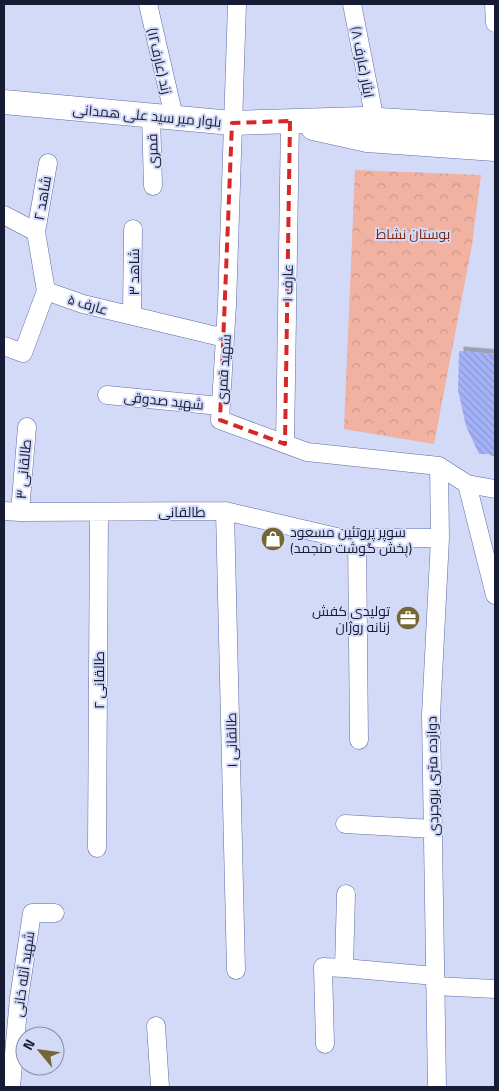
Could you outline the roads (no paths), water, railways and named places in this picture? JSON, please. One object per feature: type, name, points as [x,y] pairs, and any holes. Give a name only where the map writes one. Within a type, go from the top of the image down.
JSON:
[{"type":"main road","name":"بلوار میر سید علی همدانی","points":[[4,102],[232,123],[290,121],[354,138],[377,130],[495,126]]},
{"type":"main road","name":"بلوار میر سید علی همدانی","points":[[377,130],[495,149]]},
{"type":"street","name":"زند (عارف۱۲)","points":[[148,4],[162,116]]},
{"type":"street","name":"شهید قمری","points":[[237,4],[225,338],[220,420],[306,452],[440,466]]},
{"type":"street","name":"ایثار (عارف ۸)","points":[[352,4],[377,130]]},
{"type":"street","points":[[494,4],[495,23]]},
{"type":"street","name":"قمری","points":[[152,186],[162,116]]},
{"type":"street","name":"عارف ۱","points":[[285,444],[290,121]]},
{"type":"street","name":"شاهد ۲","points":[[36,232],[48,163]]},
{"type":"street","points":[[4,215],[36,232],[46,291],[23,352],[4,346]]},
{"type":"street","name":"شاهد ۳","points":[[132,315],[133,229]]},
{"type":"street","name":"عارف ۵","points":[[46,291],[82,304],[225,338]]},
{"type":"street","name":"شهید صدوقی","points":[[107,395],[220,406]]},
{"type":"street","name":"طالقانی ۳","points":[[12,512],[27,427]]},
{"type":"street","points":[[440,466],[467,484],[495,489]]},
{"type":"street","name":"دوازده متری بروجردی","points":[[436,1087],[431,715],[440,538],[440,466]]},
{"type":"street","points":[[467,484],[495,595]]},
{"type":"street","name":"طالقانی","points":[[12,512],[226,511],[341,538],[440,538]]},
{"type":"street","name":"طالقانی ۱","points":[[226,511],[236,970]]},
{"type":"street","name":"طالقانی ۲","points":[[97,848],[99,512]]},
{"type":"street","points":[[356,538],[359,740]]},
{"type":"street","points":[[345,824],[433,829]]},
{"type":"street","points":[[344,968],[346,894]]},
{"type":"street","name":"شهید آتله خانی","points":[[11,1087],[18,998],[32,913],[55,913]]},
{"type":"street","points":[[325,1044],[323,967],[344,968],[495,989]]},
{"type":"street","points":[[156,1026],[160,1087]]},
{"type":"place","name":"سوپر پروتئین مسعود (پخش گوشت منجمد)","points":[[273,539]]},
{"type":"place","name":"تولیدی کفش زنانه روژان","points":[[408,618]]},
{"type":"park label","name":"بوستان نشاط","points":[[413,233]]}]
